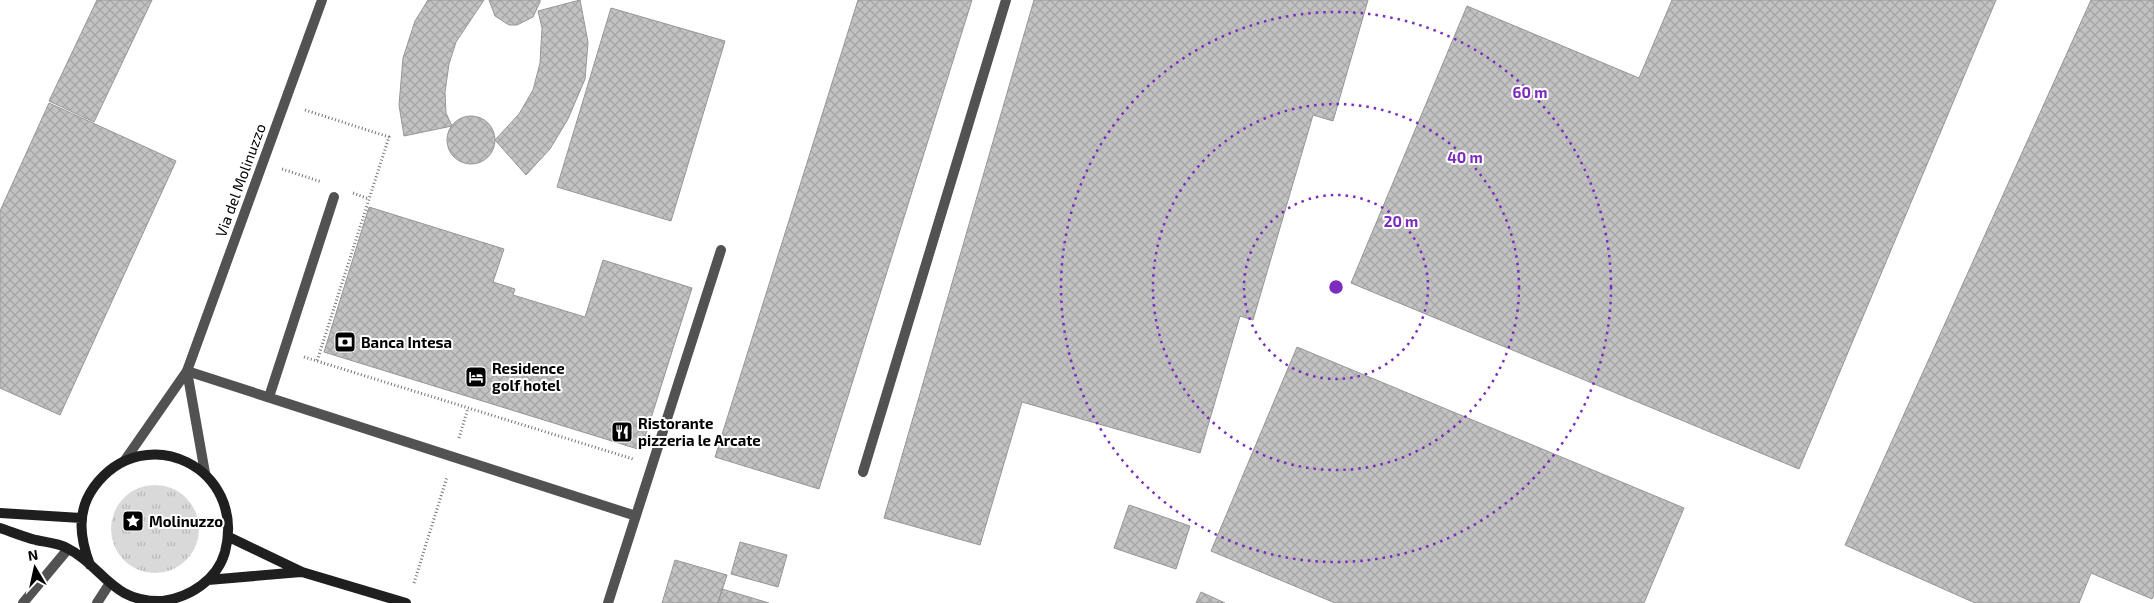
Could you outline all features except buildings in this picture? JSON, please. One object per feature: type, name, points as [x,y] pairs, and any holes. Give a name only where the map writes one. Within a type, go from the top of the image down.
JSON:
[{"type":"street","name":"Via del Molinuzzo","points":[[125,460],[187,371],[322,0]]},
{"type":"street","points":[[863,472],[1006,0]]},
{"type":"street","points":[[269,397],[334,197]]},
{"type":"street","points":[[608,603],[721,250]]},
{"type":"street","name":"Via del Molinuzzo","points":[[187,371],[204,473]]},
{"type":"street","points":[[187,371],[636,516]]},
{"type":"street","points":[[0,528],[68,549],[90,565],[108,586],[120,594],[139,601],[156,602],[176,599],[191,593],[208,580],[223,558],[228,537],[227,511],[217,487],[204,473],[182,459],[167,455],[141,455],[125,460],[103,475],[88,496],[81,518],[82,543],[90,565]]},
{"type":"street","points":[[0,513],[81,518]]},
{"type":"street","points":[[228,537],[302,572],[406,603]]},
{"type":"street","points":[[23,603],[68,549]]},
{"type":"street","points":[[208,580],[302,572]]},
{"type":"street","points":[[97,603],[108,586]]},
{"type":"path","points":[[262,162],[328,184]]},
{"type":"path","points":[[346,190],[369,198]]},
{"type":"path","points":[[284,351],[652,465]]},
{"type":"path","points":[[414,584],[468,408]]},
{"type":"green space","points":[[155,485],[172,488],[180,492],[192,504],[196,512],[199,529],[196,546],[192,554],[180,566],[172,570],[155,573],[138,570],[130,566],[118,554],[114,546],[111,529],[114,512],[118,504],[130,492],[138,488]]},
{"type":"place","name":"Banca Intesa","points":[[345,342]]},
{"type":"place","name":"Residence golf hotel","points":[[476,377]]},
{"type":"place","name":"Ristorante pizzeria le Arcate","points":[[622,432]]},
{"type":"place","name":"Molinuzzo","points":[[133,521]]}]
